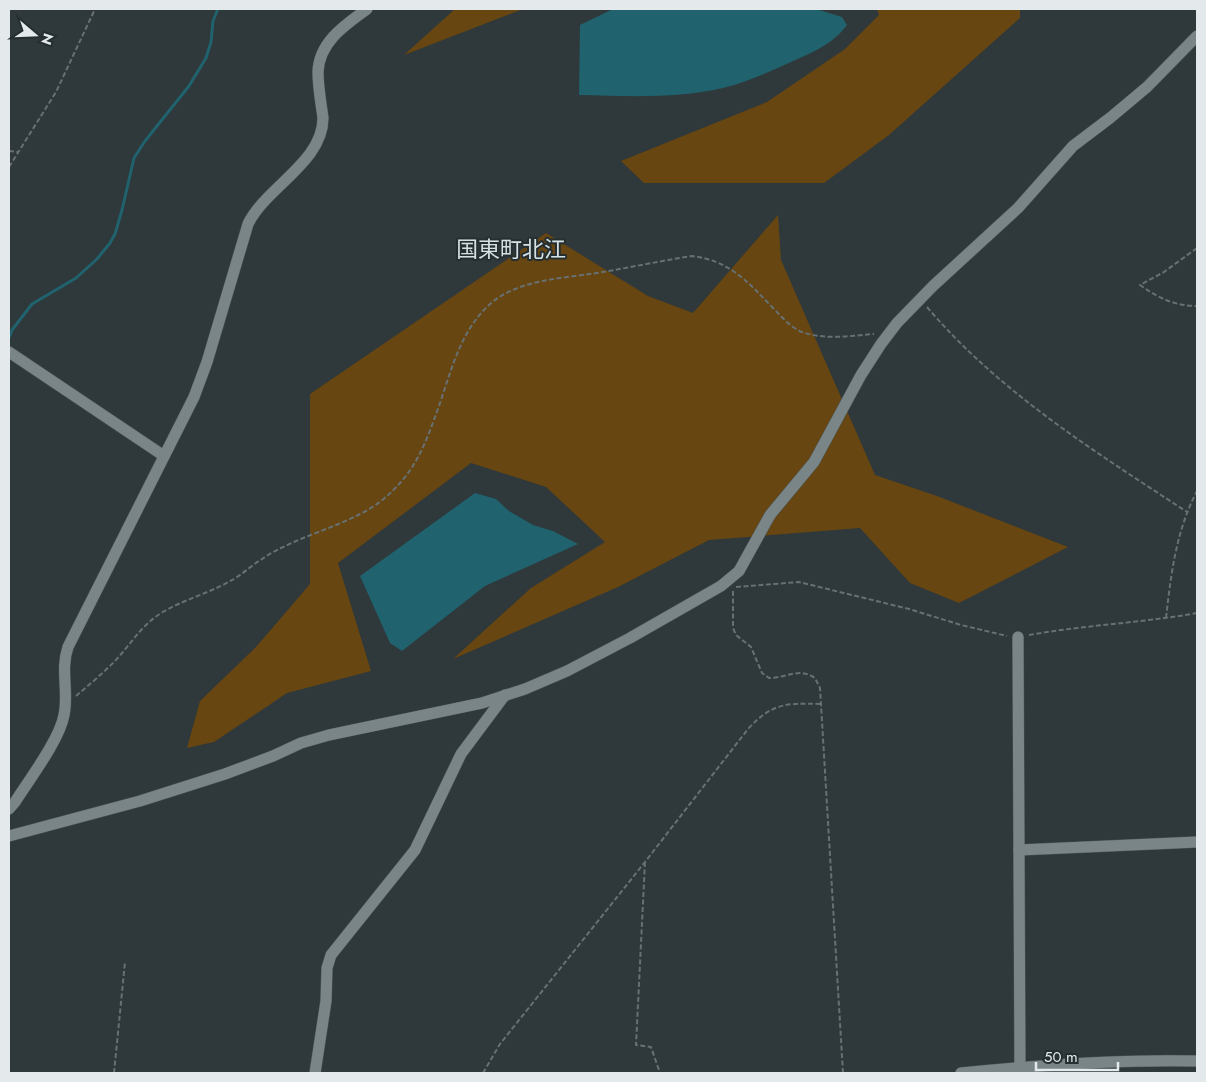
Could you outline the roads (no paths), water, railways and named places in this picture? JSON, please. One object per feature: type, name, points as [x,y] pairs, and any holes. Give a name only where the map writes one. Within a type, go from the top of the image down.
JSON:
[{"type":"street","points":[[9,809],[16,802],[64,719],[64,666],[68,647],[194,397],[251,217],[269,195],[307,157],[318,140],[323,125],[323,118],[318,70],[325,47],[333,36],[367,9]]},
{"type":"street","points":[[9,836],[140,801],[225,774],[273,756],[301,742],[482,703],[548,680],[630,638],[721,586],[733,582],[770,515],[819,454],[861,375],[889,333],[920,300],[1018,208],[1073,146],[1147,87],[1197,36]]},
{"type":"street","points":[[9,352],[164,456]]},
{"type":"street","points":[[1018,637],[1020,1070]]},
{"type":"street","points":[[315,1073],[326,1001],[326,968],[331,955],[415,850],[461,754],[505,695]]},
{"type":"street","points":[[1019,850],[1197,842]]},
{"type":"street","points":[[961,1073],[1149,1060],[1197,1061]]},
{"type":"water","points":[[613,9],[816,9],[842,17],[847,25],[829,43],[814,51],[741,83],[723,88],[705,92],[669,95],[579,95],[580,25]]},
{"type":"water","points":[[475,493],[496,499],[509,511],[533,525],[553,531],[578,544],[485,586],[402,651],[390,643],[360,576]]},
{"type":"waterway","points":[[9,338],[12,330],[32,304],[76,278],[97,259],[110,243],[115,234],[122,210],[134,158],[145,141],[189,86],[206,58],[211,42],[213,21],[218,9]]},
{"type":"district","name":"国東町北江","points":[[511,249]]}]
